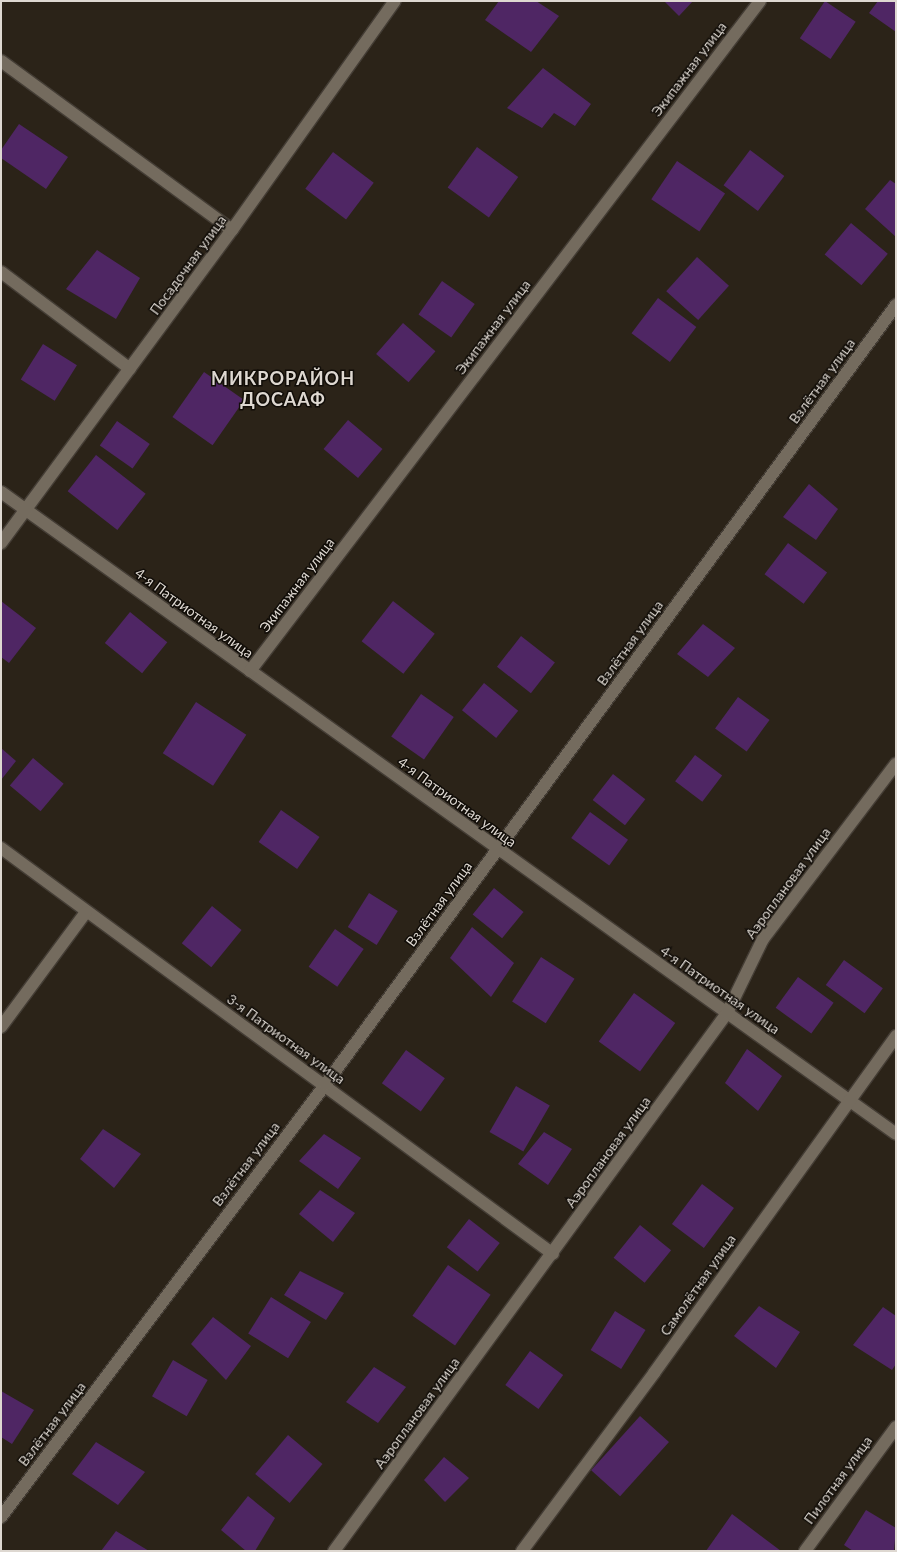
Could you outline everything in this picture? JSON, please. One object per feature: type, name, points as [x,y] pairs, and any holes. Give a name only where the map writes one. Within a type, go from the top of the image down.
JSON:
[{"type":"street","name":"Посадочная улица","points":[[1,543],[232,230],[395,1]]},
{"type":"street","name":"Экипажная улица","points":[[250,671],[760,1]]},
{"type":"street","points":[[1,61],[232,230]]},
{"type":"street","points":[[1,272],[130,369]]},
{"type":"street","name":"Взлётная улица","points":[[1,1517],[325,1085],[896,305]]},
{"type":"street","name":"4-я Патриотная улица","points":[[1,492],[497,850],[896,1134]]},
{"type":"street","name":"Аэроплановая улица","points":[[334,1551],[553,1254],[727,1013],[763,940],[896,764]]},
{"type":"street","name":"3-я Патриотная улица","points":[[1,848],[553,1254]]},
{"type":"street","points":[[1,1027],[86,912]]},
{"type":"street","name":"Самолётная улица","points":[[522,1551],[654,1373],[848,1100],[896,1036]]},
{"type":"street","name":"Пилотная улица","points":[[805,1551],[896,1427]]},
{"type":"building","points":[[499,1],[536,1],[559,16],[531,52],[485,20]]},
{"type":"building","points":[[664,1],[693,1],[679,16]]},
{"type":"building","points":[[825,1],[856,22],[831,59],[800,38]]},
{"type":"building","points":[[878,1],[896,1],[896,32],[869,13]]},
{"type":"building","points":[[543,68],[591,104],[575,126],[554,113],[542,128],[507,108]]},
{"type":"building","points":[[19,124],[68,157],[46,189],[1,158],[1,150]]},
{"type":"building","points":[[477,147],[518,177],[489,217],[448,187]]},
{"type":"building","points":[[750,150],[784,176],[758,211],[724,185]]},
{"type":"building","points":[[333,152],[374,183],[346,219],[305,189]]},
{"type":"building","points":[[677,161],[725,193],[699,232],[651,199]]},
{"type":"building","points":[[890,180],[896,184],[896,237],[865,209]]},
{"type":"building","points":[[851,223],[888,254],[861,285],[825,254]]},
{"type":"building","points":[[97,250],[140,278],[116,319],[66,289]]},
{"type":"building","points":[[697,257],[729,286],[698,320],[666,291]]},
{"type":"building","points":[[442,281],[475,304],[451,338],[418,315]]},
{"type":"building","points":[[658,298],[696,327],[670,362],[632,333]]},
{"type":"building","points":[[403,323],[435,351],[409,382],[376,354]]},
{"type":"building","points":[[43,344],[77,365],[55,401],[21,380]]},
{"type":"building","points":[[204,372],[244,400],[213,445],[172,417]]},
{"type":"building","points":[[348,420],[382,449],[358,478],[324,449]]},
{"type":"building","points":[[117,421],[150,444],[133,469],[100,446]]},
{"type":"building","points":[[96,455],[146,494],[117,530],[68,491]]},
{"type":"building","points":[[809,484],[838,509],[816,540],[783,517]]},
{"type":"building","points":[[788,543],[827,572],[804,604],[765,574]]},
{"type":"building","points":[[1,601],[36,628],[9,663],[1,657]]},
{"type":"building","points":[[393,601],[435,634],[403,674],[362,641]]},
{"type":"building","points":[[130,612],[167,642],[142,673],[105,643]]},
{"type":"building","points":[[703,624],[735,648],[708,677],[677,654]]},
{"type":"building","points":[[521,636],[555,662],[531,693],[497,667]]},
{"type":"building","points":[[484,683],[518,711],[496,738],[462,710]]},
{"type":"building","points":[[421,694],[454,717],[424,760],[391,737]]},
{"type":"building","points":[[738,697],[770,720],[747,751],[715,729]]},
{"type":"building","points":[[196,702],[246,735],[213,786],[163,753]]},
{"type":"building","points":[[1,748],[16,761],[1,780]]},
{"type":"building","points":[[695,755],[722,775],[702,802],[675,781]]},
{"type":"building","points":[[33,758],[64,784],[41,811],[10,786]]},
{"type":"building","points":[[613,774],[645,799],[625,825],[593,800]]},
{"type":"building","points":[[281,810],[320,837],[297,869],[259,842]]},
{"type":"building","points":[[590,812],[628,840],[609,866],[571,838]]},
{"type":"building","points":[[494,888],[524,912],[502,938],[473,914]]},
{"type":"building","points":[[369,893],[398,911],[377,945],[348,927]]},
{"type":"building","points":[[212,906],[242,930],[211,967],[182,943]]},
{"type":"building","points":[[472,927],[514,963],[491,997],[450,958]]},
{"type":"building","points":[[335,929],[364,949],[337,987],[309,967]]},
{"type":"building","points":[[541,957],[575,979],[546,1023],[512,1001]]},
{"type":"building","points":[[844,960],[883,988],[865,1013],[826,985]]},
{"type":"building","points":[[798,977],[834,1003],[811,1034],[776,1008]]},
{"type":"building","points":[[634,993],[675,1023],[640,1072],[599,1042]]},
{"type":"building","points":[[747,1049],[782,1076],[758,1111],[725,1083]]},
{"type":"building","points":[[406,1050],[445,1078],[421,1111],[382,1083]]},
{"type":"building","points":[[516,1086],[550,1106],[523,1151],[490,1132]]},
{"type":"building","points":[[103,1129],[141,1154],[114,1188],[80,1159]]},
{"type":"building","points":[[544,1132],[572,1149],[548,1185],[518,1164]]},
{"type":"building","points":[[324,1134],[361,1158],[338,1189],[299,1161]]},
{"type":"building","points":[[702,1184],[734,1208],[704,1248],[672,1224]]},
{"type":"building","points":[[320,1190],[355,1213],[333,1242],[299,1214]]},
{"type":"building","points":[[469,1219],[500,1243],[478,1271],[447,1247]]},
{"type":"building","points":[[640,1225],[671,1250],[645,1283],[614,1258]]},
{"type":"building","points":[[448,1265],[491,1295],[455,1346],[412,1316]]},
{"type":"building","points":[[300,1271],[344,1293],[326,1320],[284,1295]]},
{"type":"building","points":[[271,1297],[311,1322],[288,1358],[248,1333]]},
{"type":"building","points":[[759,1306],[800,1332],[776,1368],[734,1336]]},
{"type":"building","points":[[883,1307],[896,1316],[896,1364],[892,1370],[853,1345]]},
{"type":"building","points":[[615,1311],[646,1330],[621,1369],[591,1350]]},
{"type":"building","points":[[213,1317],[251,1346],[226,1380],[191,1344]]},
{"type":"building","points":[[530,1351],[563,1375],[538,1409],[505,1385]]},
{"type":"building","points":[[173,1360],[208,1380],[187,1416],[152,1396]]},
{"type":"building","points":[[374,1367],[406,1387],[378,1423],[346,1402]]},
{"type":"building","points":[[1,1391],[34,1410],[12,1444],[1,1437]]},
{"type":"building","points":[[640,1416],[669,1442],[620,1496],[591,1470]]},
{"type":"building","points":[[288,1435],[322,1464],[290,1503],[255,1474]]},
{"type":"building","points":[[96,1442],[145,1472],[118,1505],[72,1474]]},
{"type":"building","points":[[444,1457],[469,1478],[445,1502],[424,1480]]},
{"type":"building","points":[[248,1496],[275,1518],[255,1551],[246,1551],[221,1530]]},
{"type":"building","points":[[866,1510],[896,1528],[894,1551],[853,1551],[844,1545]]},
{"type":"building","points":[[732,1514],[781,1551],[706,1551]]},
{"type":"building","points":[[116,1531],[149,1551],[101,1551]]},
{"type":"district","name":"МИКРОРАЙОН ДОСААФ","points":[[283,389]]}]
